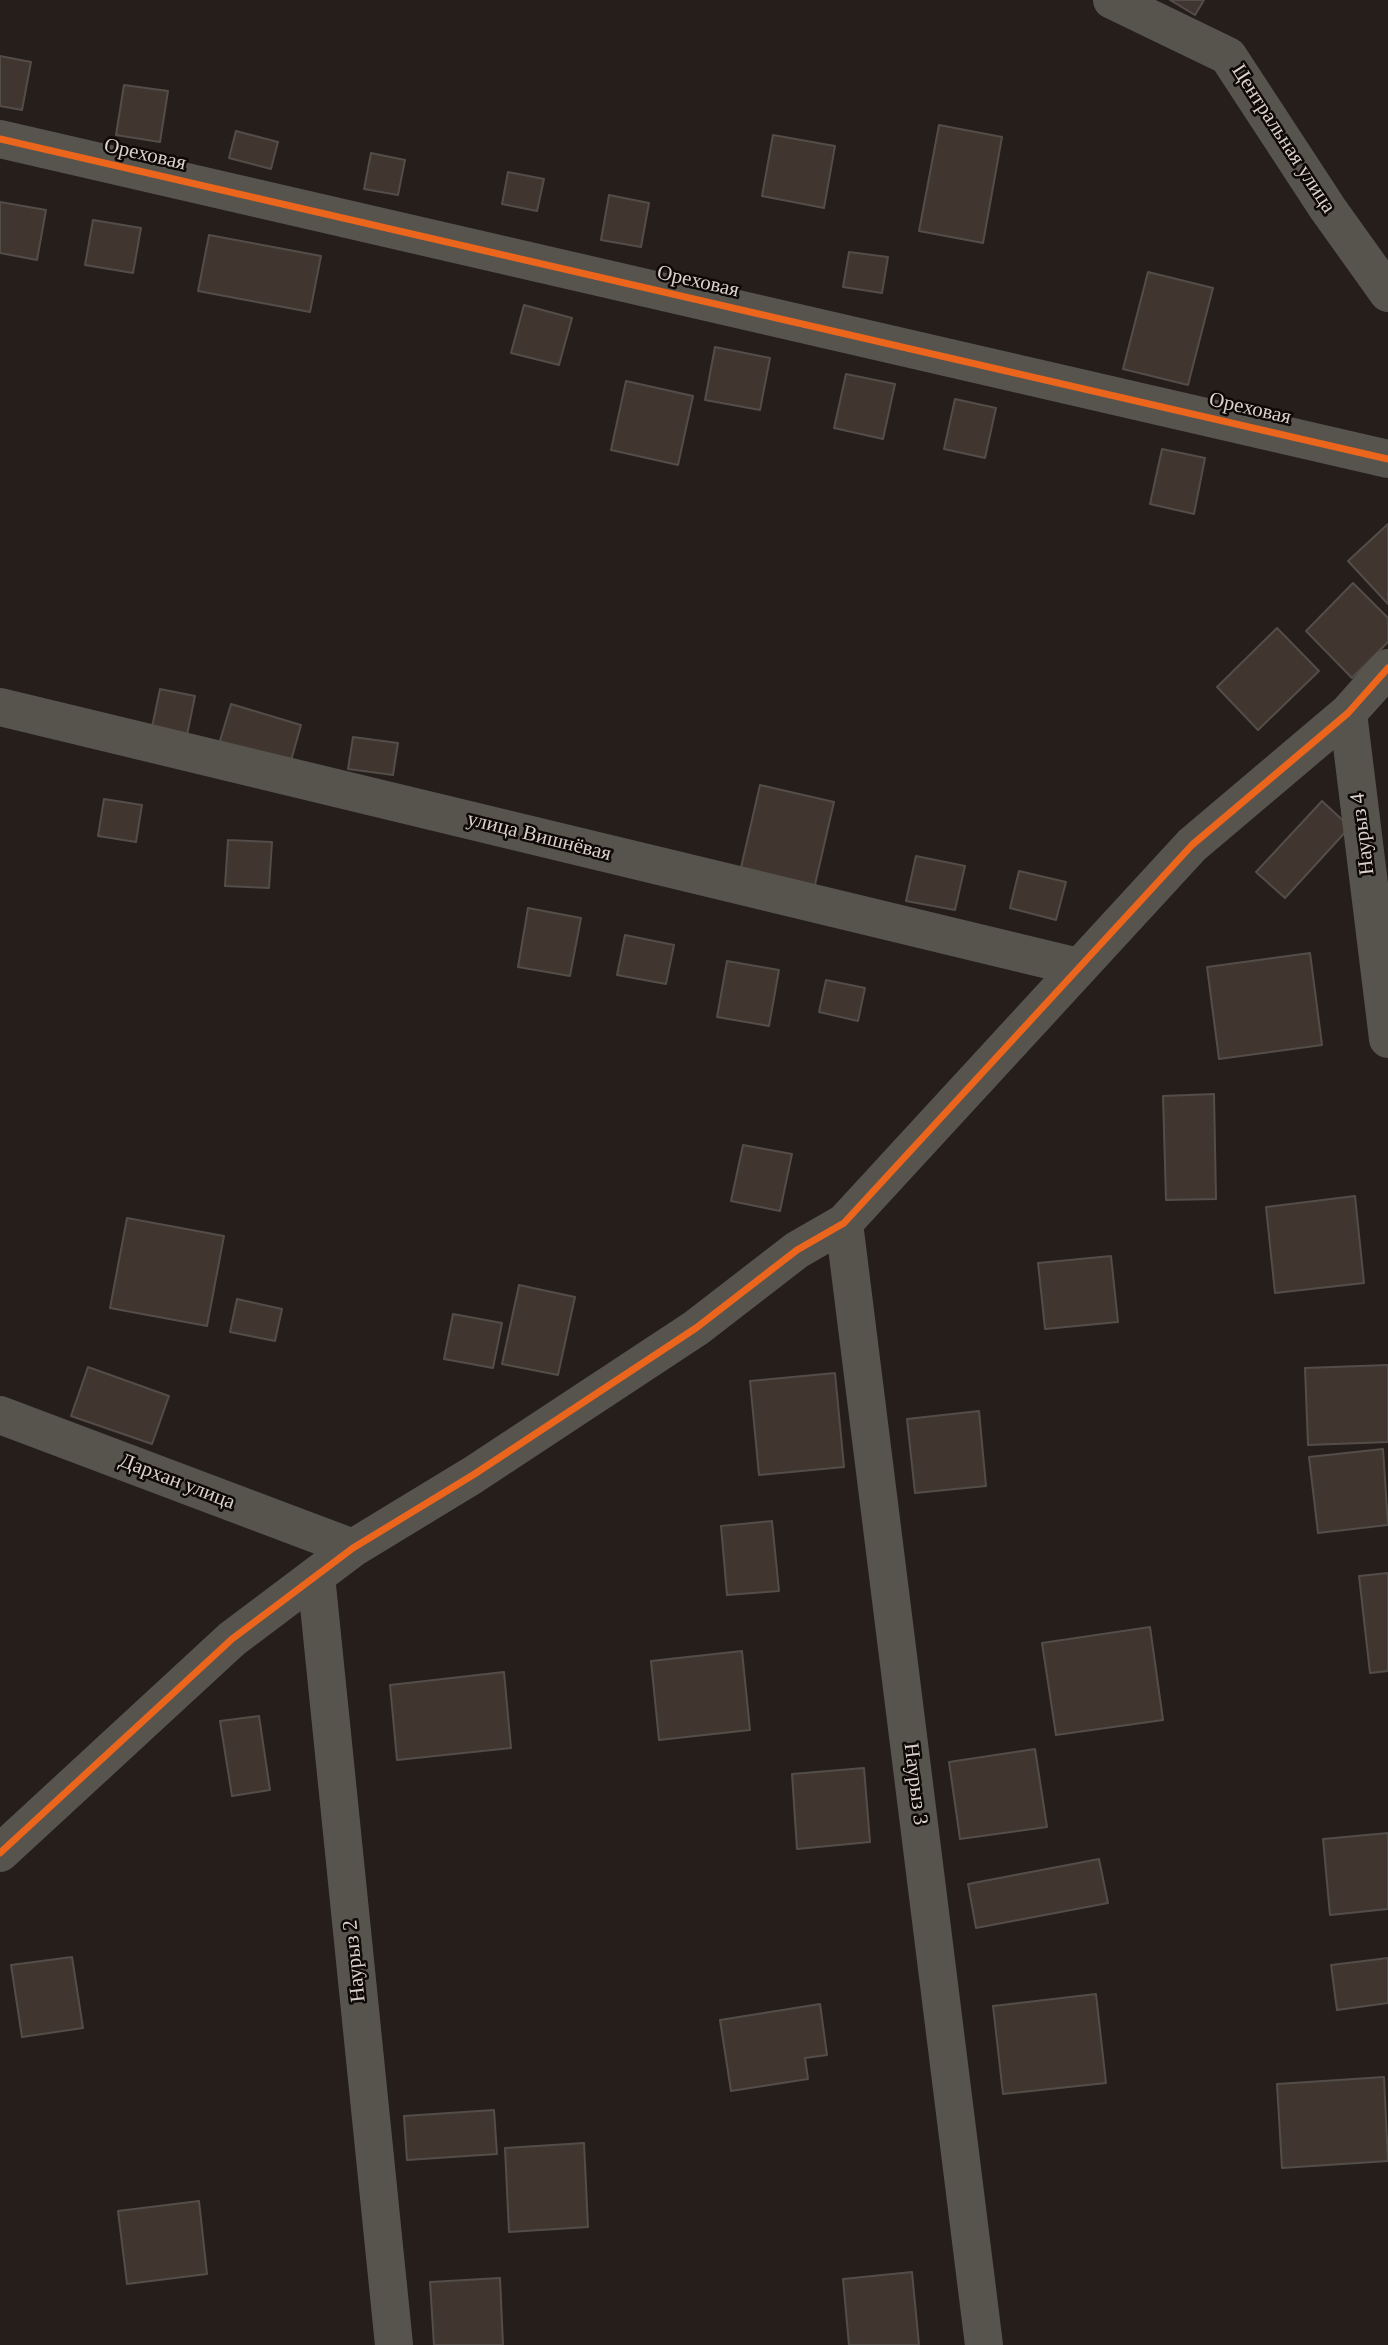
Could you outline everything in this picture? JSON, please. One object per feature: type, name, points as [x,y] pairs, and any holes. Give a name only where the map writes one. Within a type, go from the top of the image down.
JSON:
[{"type":"street","name":"Центральная улица","points":[[1112,0],[1228,56],[1328,209],[1388,293]]},
{"type":"street","name":"Ореховая","points":[[0,139],[1388,459]]},
{"type":"street","points":[[0,1853],[232,1639],[353,1548],[473,1475],[696,1328],[797,1250],[844,1223],[1192,845],[1348,713],[1388,668]]},
{"type":"street","name":"улица Вишнёвая","points":[[0,707],[1078,967]]},
{"type":"street","name":"Наурыз 4","points":[[1348,713],[1388,1039]]},
{"type":"street","name":"Наурыз 3","points":[[844,1223],[985,2345]]},
{"type":"street","name":"Дархан улица","points":[[0,1415],[353,1548]]},
{"type":"street","name":"Наурыз 2","points":[[316,1576],[394,2345]]},
{"type":"building","points":[[1170,0],[1204,0],[1195,15]]},
{"type":"building","points":[[0,56],[31,62],[22,110],[0,106]]},
{"type":"building","points":[[124,85],[168,91],[160,142],[116,135]]},
{"type":"building","points":[[939,125],[1002,137],[983,243],[919,231]]},
{"type":"building","points":[[236,131],[278,142],[271,169],[229,158]]},
{"type":"building","points":[[773,135],[835,146],[824,208],[762,196]]},
{"type":"building","points":[[371,153],[405,160],[398,195],[364,189]]},
{"type":"building","points":[[508,172],[544,179],[537,211],[502,204]]},
{"type":"building","points":[[609,195],[649,203],[641,247],[601,240]]},
{"type":"building","points":[[0,202],[46,210],[37,260],[0,253]]},
{"type":"building","points":[[93,220],[141,228],[133,273],[85,265]]},
{"type":"building","points":[[209,235],[321,256],[310,312],[198,291]]},
{"type":"building","points":[[849,252],[888,257],[882,293],[843,287]]},
{"type":"building","points":[[1148,272],[1213,288],[1188,385],[1123,369]]},
{"type":"building","points":[[524,305],[572,318],[559,365],[511,353]]},
{"type":"building","points":[[715,347],[770,358],[760,410],[705,400]]},
{"type":"building","points":[[846,374],[895,384],[883,439],[834,428]]},
{"type":"building","points":[[626,381],[693,396],[678,465],[611,450]]},
{"type":"building","points":[[955,399],[996,408],[985,458],[944,449]]},
{"type":"building","points":[[1162,449],[1205,458],[1194,514],[1150,504]]},
{"type":"building","points":[[1388,524],[1388,604],[1348,561]]},
{"type":"building","points":[[1353,583],[1388,618],[1388,642],[1352,678],[1306,631]]},
{"type":"building","points":[[1277,628],[1319,671],[1258,730],[1217,687]]},
{"type":"building","points":[[160,689],[195,696],[186,740],[151,732]]},
{"type":"building","points":[[231,704],[301,725],[287,775],[216,754]]},
{"type":"building","points":[[353,737],[398,743],[393,775],[348,769]]},
{"type":"building","points":[[760,785],[834,802],[814,889],[740,872]]},
{"type":"building","points":[[104,799],[142,805],[136,842],[98,836]]},
{"type":"building","points":[[1322,801],[1350,827],[1285,898],[1256,872]]},
{"type":"building","points":[[228,840],[272,842],[269,888],[225,886]]},
{"type":"building","points":[[916,856],[965,866],[955,910],[906,901]]},
{"type":"building","points":[[1019,871],[1066,882],[1056,920],[1010,908]]},
{"type":"building","points":[[528,908],[581,918],[570,976],[518,967]]},
{"type":"building","points":[[625,935],[674,945],[666,984],[617,975]]},
{"type":"building","points":[[1310,953],[1322,1045],[1219,1059],[1207,967]]},
{"type":"building","points":[[727,961],[779,970],[769,1026],[717,1017]]},
{"type":"building","points":[[826,980],[865,988],[858,1021],[819,1012]]},
{"type":"building","points":[[1214,1094],[1216,1199],[1166,1200],[1163,1096]]},
{"type":"building","points":[[743,1145],[792,1154],[780,1211],[731,1201]]},
{"type":"building","points":[[1355,1196],[1364,1283],[1275,1293],[1266,1207]]},
{"type":"building","points":[[127,1218],[224,1236],[207,1326],[110,1308]]},
{"type":"building","points":[[1111,1256],[1118,1322],[1045,1329],[1038,1263]]},
{"type":"building","points":[[519,1285],[575,1297],[558,1375],[502,1364]]},
{"type":"building","points":[[237,1299],[282,1309],[275,1341],[230,1332]]},
{"type":"building","points":[[453,1314],[502,1323],[493,1368],[444,1359]]},
{"type":"building","points":[[1388,1365],[1388,1442],[1308,1445],[1305,1368]]},
{"type":"building","points":[[88,1367],[169,1396],[152,1444],[71,1416]]},
{"type":"building","points":[[835,1373],[844,1467],[759,1475],[750,1381]]},
{"type":"building","points":[[979,1411],[986,1486],[915,1493],[907,1419]]},
{"type":"building","points":[[1383,1449],[1388,1525],[1318,1533],[1309,1457]]},
{"type":"building","points":[[772,1521],[779,1591],[727,1595],[721,1526]]},
{"type":"building","points":[[1388,1573],[1388,1671],[1370,1673],[1359,1576]]},
{"type":"building","points":[[1150,1627],[1163,1720],[1056,1735],[1042,1643]]},
{"type":"building","points":[[742,1651],[750,1730],[659,1740],[651,1661]]},
{"type":"building","points":[[504,1672],[511,1748],[397,1760],[390,1685]]},
{"type":"building","points":[[259,1716],[270,1790],[232,1796],[220,1721]]},
{"type":"building","points":[[1035,1749],[1047,1827],[960,1839],[949,1762]]},
{"type":"building","points":[[864,1768],[870,1842],[797,1849],[792,1774]]},
{"type":"building","points":[[1388,1833],[1388,1909],[1330,1915],[1323,1839]]},
{"type":"building","points":[[1099,1859],[1108,1903],[976,1928],[968,1884]]},
{"type":"building","points":[[72,1957],[83,2028],[22,2037],[11,1965]]},
{"type":"building","points":[[1388,1958],[1388,2003],[1337,2010],[1331,1965]]},
{"type":"building","points":[[1096,1994],[1106,2083],[1003,2094],[993,2006]]},
{"type":"building","points":[[820,2004],[827,2055],[805,2058],[808,2079],[731,2091],[720,2020]]},
{"type":"building","points":[[1384,2077],[1388,2161],[1282,2168],[1277,2084]]},
{"type":"building","points":[[494,2110],[497,2154],[407,2160],[404,2116]]},
{"type":"building","points":[[584,2143],[588,2227],[509,2232],[505,2148]]},
{"type":"building","points":[[199,2201],[207,2274],[127,2284],[118,2211]]},
{"type":"building","points":[[912,2272],[919,2345],[849,2345],[843,2279]]},
{"type":"building","points":[[500,2278],[503,2345],[434,2345],[430,2282]]},
{"type":"cycle path","points":[[0,139],[1388,459]]},
{"type":"cycle path","points":[[0,1853],[232,1639],[353,1548],[473,1475],[696,1328],[797,1250],[844,1223],[1192,845],[1348,713],[1388,668]]}]
